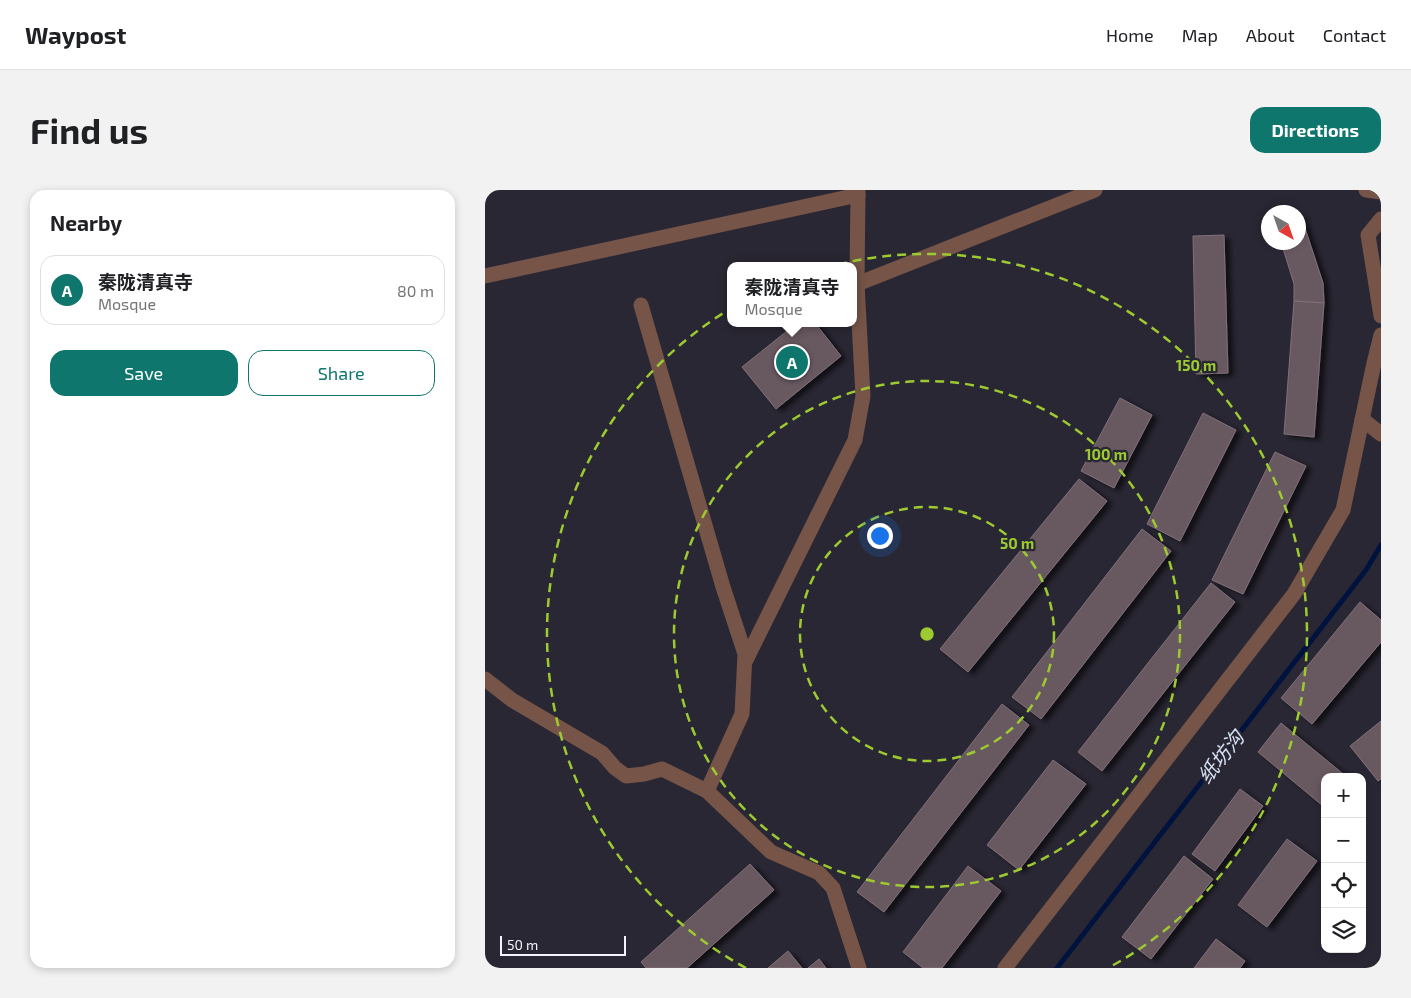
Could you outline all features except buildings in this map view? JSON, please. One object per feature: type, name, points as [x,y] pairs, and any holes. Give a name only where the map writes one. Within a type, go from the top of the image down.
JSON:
[{"type":"street","points":[[857,284],[1095,190]]},
{"type":"street","points":[[1366,190],[1381,192]]},
{"type":"street","points":[[485,276],[858,192],[857,284],[863,396],[855,440],[745,662]]},
{"type":"street","points":[[1381,219],[1368,235],[1381,316]]},
{"type":"street","points":[[641,305],[723,587],[745,654],[742,714],[707,791]]},
{"type":"street","points":[[1005,968],[1294,594],[1343,510],[1373,364],[1381,335]]},
{"type":"street","points":[[1362,419],[1381,434]]},
{"type":"street","points":[[485,680],[513,700],[602,753],[615,768],[626,776],[662,769],[707,791],[771,852],[819,873],[833,888],[859,968]]},
{"type":"waterway","name":"纸坊沟","points":[[1057,968],[1366,570],[1381,545]]},
{"type":"place","name":"秦陇清真寺","points":[[792,362]]}]
